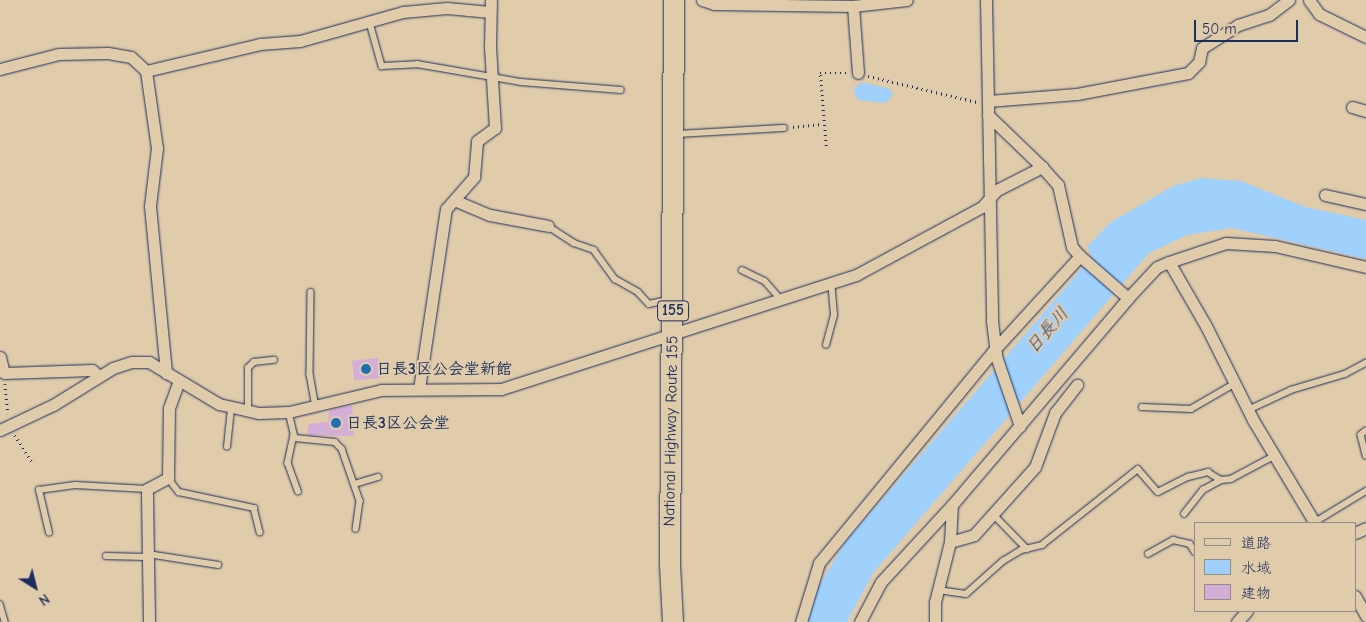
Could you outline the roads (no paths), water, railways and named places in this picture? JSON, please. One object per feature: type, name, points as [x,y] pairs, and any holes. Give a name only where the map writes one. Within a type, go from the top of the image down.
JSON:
[{"type":"highway","name":"National Highway Route 155","points":[[672,622],[670,555],[674,0]]},
{"type":"street","points":[[702,0],[714,4],[853,6],[907,0]]},
{"type":"street","points":[[986,0],[992,321],[996,354],[1018,424]]},
{"type":"street","points":[[988,107],[1077,94],[1188,73],[1198,62],[1202,48],[1238,25],[1269,15],[1289,0]]},
{"type":"street","points":[[1309,0],[1319,14],[1366,37]]},
{"type":"street","points":[[146,71],[260,44],[300,41],[412,11],[491,6],[491,77],[495,128],[477,141],[474,177],[446,209],[419,389]]},
{"type":"street","points":[[853,6],[858,73]]},
{"type":"street","points":[[0,69],[59,54],[108,53],[131,57],[146,71],[157,148],[150,206],[166,372]]},
{"type":"street","points":[[988,107],[1058,185],[1072,247],[1126,296]]},
{"type":"street","points":[[1352,107],[1366,111]]},
{"type":"street","points":[[0,430],[53,405],[100,376],[132,362],[149,362],[179,381],[231,408],[248,411],[289,412],[315,403],[381,390],[501,389],[831,282],[873,266],[982,207],[991,196],[1042,167]]},
{"type":"street","points":[[1325,195],[1366,204]]},
{"type":"street","points":[[454,200],[490,215],[548,226]]},
{"type":"street","points":[[860,622],[881,582],[952,505],[1126,296],[1157,267],[1226,243],[1275,246],[1366,267]]},
{"type":"street","points":[[801,622],[820,563],[1080,256]]},
{"type":"street","points":[[1169,262],[1206,326],[1248,410],[1314,522]]},
{"type":"street","points":[[0,357],[4,373],[92,370],[100,376]]},
{"type":"street","points":[[149,622],[146,555],[147,489],[168,478],[169,408],[179,381]]},
{"type":"street","points":[[950,542],[974,535],[1035,467],[1055,413],[1077,385]]},
{"type":"street","points":[[935,622],[938,590],[950,542],[952,505]]},
{"type":"street","points":[[1356,598],[1366,616]]},
{"type":"lane","points":[[370,23],[382,66],[417,64],[491,77],[621,90]]},
{"type":"lane","points":[[674,134],[784,128]]},
{"type":"lane","points":[[548,226],[574,243],[594,250],[615,279],[638,292],[649,304],[673,300]]},
{"type":"lane","points":[[742,270],[765,281],[780,298]]},
{"type":"lane","points":[[826,345],[834,315],[831,282]]},
{"type":"lane","points":[[311,292],[310,374],[315,403]]},
{"type":"lane","points":[[248,411],[248,368],[254,362],[274,360]]},
{"type":"lane","points":[[1248,410],[1291,390],[1345,374],[1366,363]]},
{"type":"lane","points":[[1142,407],[1191,409],[1234,384]]},
{"type":"lane","points":[[227,447],[231,408]]},
{"type":"lane","points":[[289,412],[294,435],[288,463],[298,491]]},
{"type":"lane","points":[[1366,431],[1361,435],[1366,454]]},
{"type":"lane","points":[[294,435],[303,439],[335,442],[342,449],[360,508],[356,529]]},
{"type":"lane","points":[[1184,514],[1203,490],[1221,480],[1231,479],[1274,456]]},
{"type":"lane","points":[[938,590],[966,594],[1003,561],[1027,549],[1042,545],[1138,469],[1158,492],[1208,472],[1221,480]]},
{"type":"lane","points":[[354,484],[378,477]]},
{"type":"lane","points":[[168,478],[179,492],[254,508],[260,532]]},
{"type":"lane","points":[[49,533],[39,490],[75,485],[147,489]]},
{"type":"lane","points":[[1317,522],[1366,491]]},
{"type":"lane","points":[[993,514],[1027,549]]},
{"type":"lane","points":[[1148,554],[1173,540],[1190,544],[1194,550]]},
{"type":"lane","points":[[106,556],[146,555],[218,565]]},
{"type":"lane","points":[[0,604],[5,622]]},
{"type":"water","points":[[862,82],[890,89],[893,95],[885,103],[858,100],[853,90]]},
{"type":"water","name":"日長川","points":[[1201,178],[1241,181],[1305,207],[1366,220],[1366,259],[1232,228],[1187,235],[1149,253],[873,573],[847,622],[809,622],[814,594],[846,541],[1092,257],[1087,247],[1111,222],[1173,186]]},
{"type":"place","name":"日長3区公会堂新館","points":[[366,369]]},
{"type":"place","name":"日長3区公会堂","points":[[336,423]]}]
